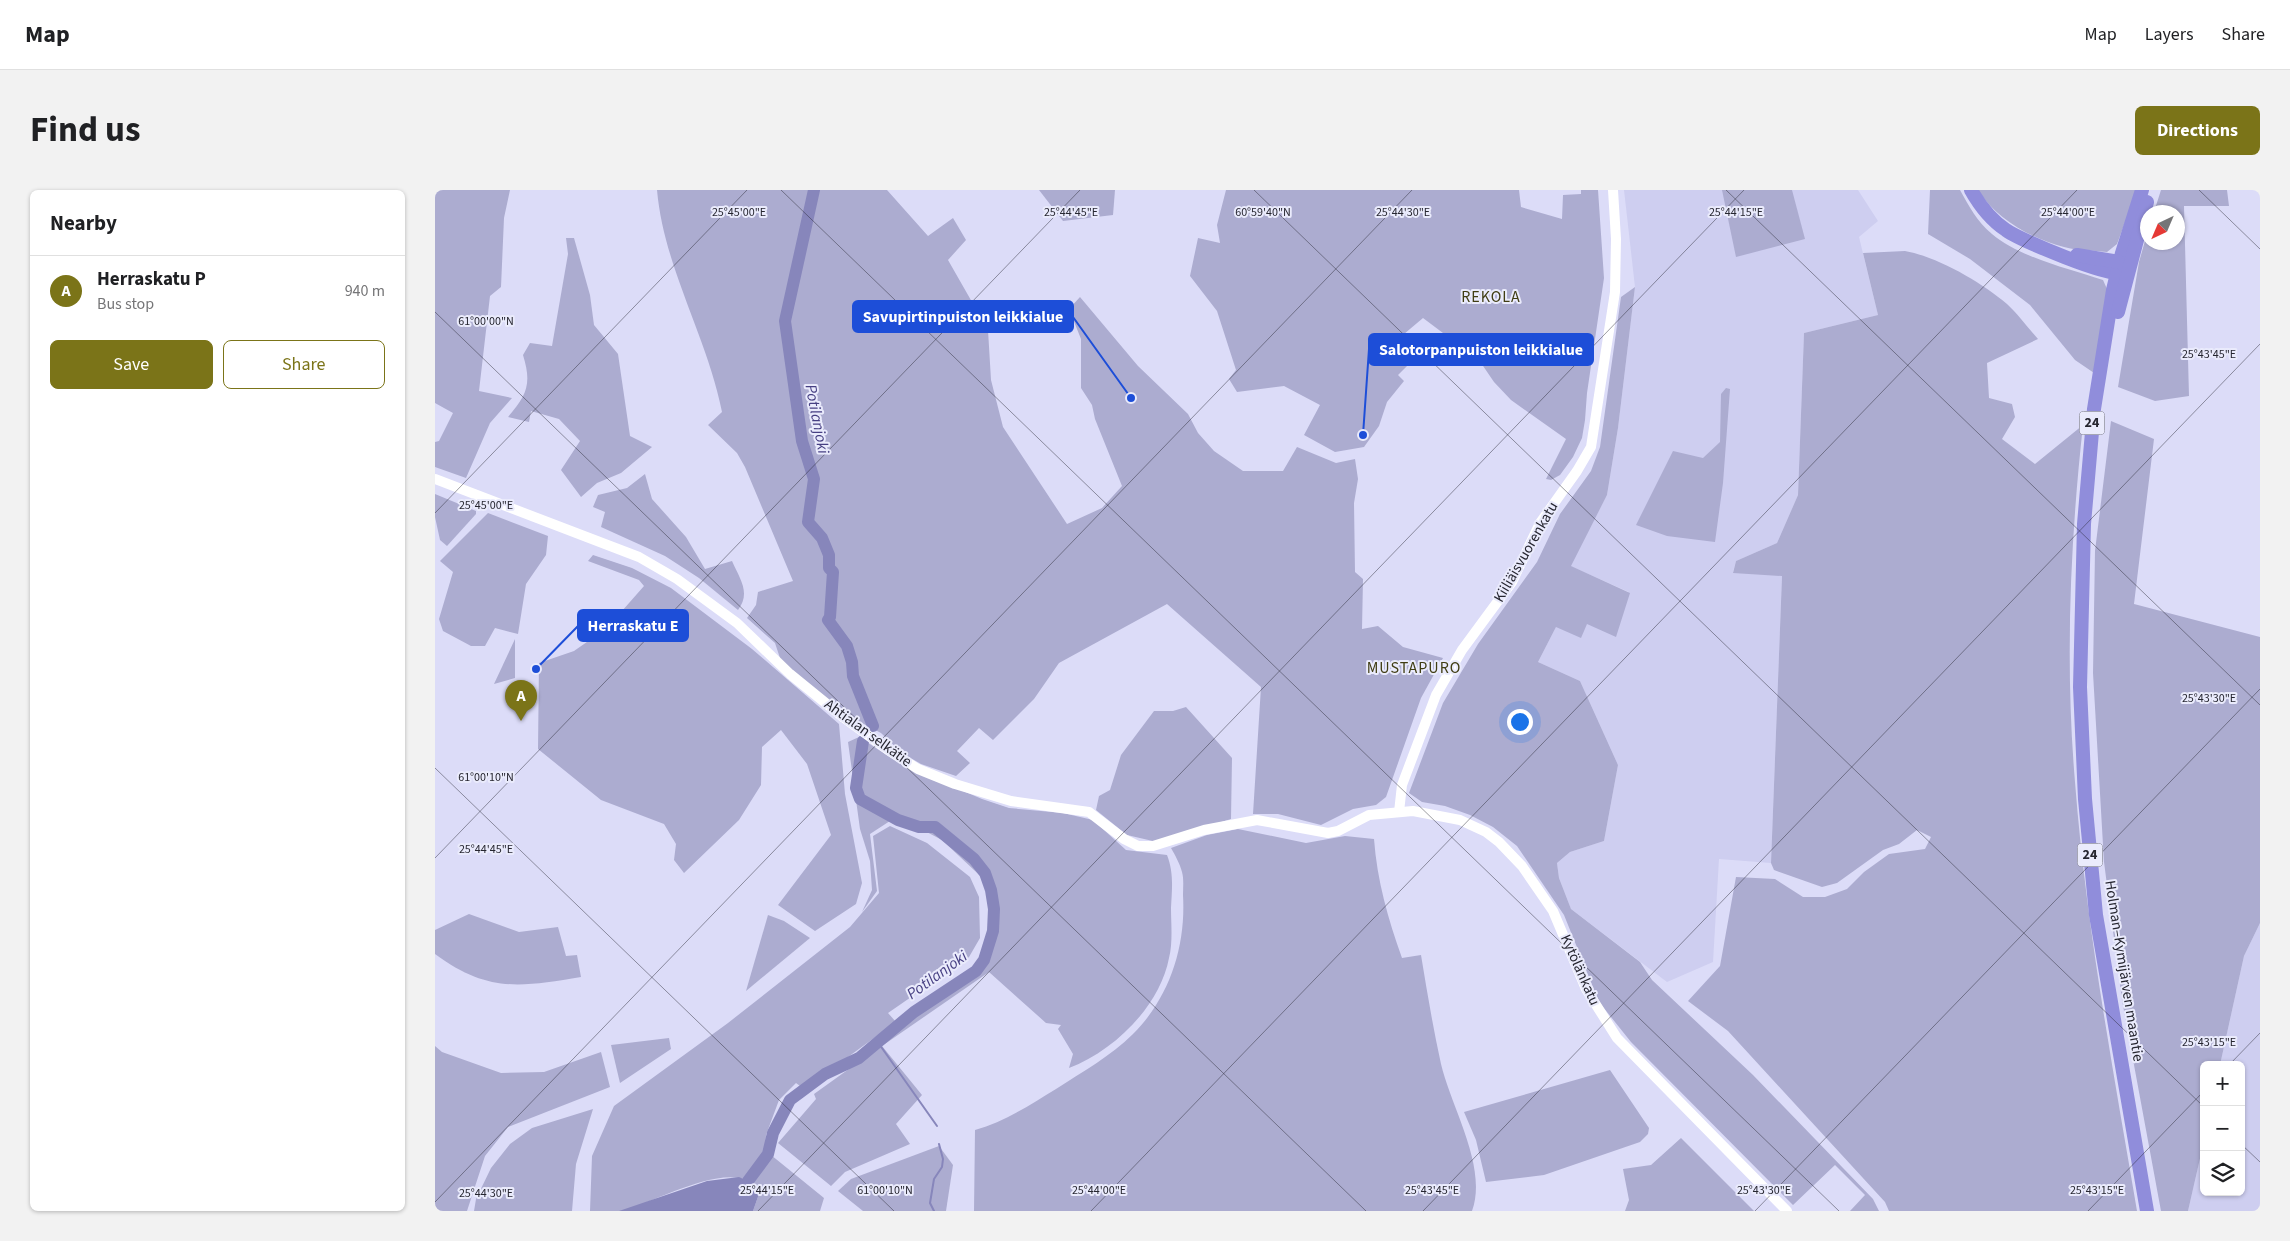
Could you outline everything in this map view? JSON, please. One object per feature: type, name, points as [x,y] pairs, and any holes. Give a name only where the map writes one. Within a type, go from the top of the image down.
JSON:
[{"type":"highway","points":[[1971,190],[1977,201],[1996,222],[2020,238],[2095,269],[2121,269]]},
{"type":"highway","name":"Holman–Kymijärven maantie","points":[[2142,190],[2107,326],[2089,449],[2083,558],[2080,687],[2089,844],[2103,964],[2147,1211]]},
{"type":"highway","name":"Holman–Kymijärven maantie","points":[[2121,269],[2150,190]]},
{"type":"highway","name":"Holman–Kymijärven maantie","points":[[2137,1149],[2152,1211]]},
{"type":"street","name":"Kiiliäisvuorenkatu","points":[[1399,812],[1402,785],[1436,695],[1462,650],[1512,582],[1540,523],[1577,471],[1591,447],[1615,292],[1617,239],[1613,190]]},
{"type":"street","name":"Ahtialan selkätie","points":[[435,479],[639,557],[677,578],[737,623],[790,674],[844,718],[918,769],[955,784],[1011,800],[1089,812],[1124,839],[1138,846],[1153,846],[1204,830],[1257,820],[1328,832],[1345,828],[1369,815]]},
{"type":"street","name":"Kytölänkatu","points":[[1369,815],[1427,812],[1461,820],[1486,832],[1510,852],[1533,881],[1557,918],[1586,989],[1607,1024],[1648,1070],[1787,1211]]},
{"type":"shaded area","points":[[435,190],[510,190],[504,218],[501,287],[490,296],[479,391],[512,398],[490,423],[466,478],[435,467],[435,442],[439,441],[453,413],[435,403]]},
{"type":"shaded area","points":[[657,190],[887,190],[928,236],[953,218],[966,240],[948,260],[988,330],[991,380],[1003,427],[1067,524],[1102,508],[1122,486],[1095,419],[1092,405],[1081,388],[1081,339],[1069,309],[1080,297],[1138,366],[1188,414],[1198,433],[1214,451],[1243,471],[1283,471],[1297,447],[1336,463],[1355,459],[1358,479],[1354,503],[1355,572],[1363,579],[1362,629],[1378,626],[1403,647],[1443,658],[1421,698],[1386,797],[1376,805],[1353,809],[1321,825],[1278,814],[1253,814],[1261,687],[1167,604],[1059,663],[1034,699],[993,740],[979,728],[957,751],[970,763],[956,776],[921,764],[902,753],[881,733],[841,712],[781,661],[775,643],[747,618],[756,605],[758,592],[793,581],[745,467],[737,453],[708,425],[722,412],[707,356],[668,247],[661,219]]},
{"type":"shaded area","points":[[1039,190],[1115,190],[1113,215],[1063,221]]},
{"type":"shaded area","points":[[1226,190],[1519,190],[1521,207],[1562,219],[1563,195],[1581,194],[1581,190],[1598,190],[1604,278],[1582,438],[1573,457],[1560,475],[1551,480],[1546,479],[1566,439],[1511,400],[1494,382],[1479,360],[1423,318],[1391,345],[1409,364],[1398,375],[1404,381],[1387,402],[1379,426],[1364,447],[1335,452],[1304,435],[1320,405],[1284,386],[1237,392],[1229,379],[1236,370],[1217,311],[1190,276],[1198,238],[1220,243],[1217,225]]},
{"type":"shaded area","points":[[1624,190],[1858,190],[1878,221],[1859,237],[1878,315],[1804,333],[1798,495],[1777,543],[1736,561],[1733,572],[1782,575],[1771,863],[1719,859],[1713,962],[1667,982],[1571,909],[1559,878],[1557,863],[1570,852],[1604,841],[1618,765],[1580,681],[1538,662],[1556,627],[1587,624],[1629,592],[1570,566],[1607,495],[1618,428],[1635,287]]},
{"type":"shaded area","points":[[1722,190],[1792,190],[1805,239],[1736,257]]},
{"type":"shaded area","points":[[1930,190],[1960,190],[1982,224],[2003,242],[2045,262],[2103,280],[2107,289],[2097,375],[2075,360],[2030,305],[1970,259],[1928,234]]},
{"type":"shaded area","points":[[1978,190],[2137,190],[2117,244],[2107,252],[2069,248],[2027,233],[2005,219]]},
{"type":"shaded area","points":[[2161,190],[2227,190],[2229,206],[2185,206],[2156,205]]},
{"type":"shaded area","points":[[566,238],[574,238],[590,295],[594,325],[618,354],[630,436],[652,447],[621,473],[597,483],[581,497],[561,470],[580,441],[559,419],[531,411],[529,422],[508,417],[520,402],[526,389],[527,374],[523,355],[530,343],[552,346],[568,254]]},
{"type":"shaded area","points":[[2185,244],[2189,396],[2155,401],[2118,387],[2142,250],[2185,250]]},
{"type":"shaded area","points":[[1905,251],[1945,265],[1985,287],[2011,308],[2038,339],[1987,363],[1989,398],[2012,404],[2015,417],[2002,439],[2035,464],[2083,425],[2070,603],[2070,693],[2075,782],[2093,944],[2137,1211],[1889,1211],[1885,1202],[1728,1031],[1688,1001],[1720,966],[1736,877],[1775,879],[1803,897],[1825,897],[1847,889],[1864,872],[1889,854],[1925,849],[1931,837],[1917,830],[1899,844],[1883,850],[1837,883],[1822,887],[1774,870],[1771,863],[1782,576],[1733,573],[1736,561],[1777,543],[1798,495],[1804,333],[1878,315],[1863,253]]},
{"type":"shaded area","points":[[1635,287],[1618,428],[1607,495],[1571,566],[1630,593],[1616,637],[1587,624],[1581,638],[1556,627],[1538,662],[1580,681],[1618,765],[1604,841],[1570,852],[1557,863],[1559,878],[1571,909],[1640,962],[1652,980],[1753,1075],[1873,1199],[1879,1211],[1850,1211],[1865,1195],[1835,1165],[1793,1205],[1631,1042],[1599,1002],[1564,915],[1517,846],[1493,827],[1470,815],[1445,806],[1422,802],[1409,793],[1443,703],[1478,644],[1537,562],[1560,514],[1591,471],[1600,447],[1621,297]]},
{"type":"shaded area","points":[[1726,388],[1730,389],[1723,483],[1715,542],[1667,536],[1636,525],[1673,451],[1703,458],[1720,442],[1721,394]]},
{"type":"shaded area","points":[[2111,421],[2154,439],[2134,604],[2260,637],[2260,923],[2244,956],[2221,1061],[2200,1061],[2200,1158],[2188,1211],[2161,1211],[2122,1000],[2104,862],[2093,673],[2095,551]]},
{"type":"shaded area","points":[[645,474],[652,499],[686,537],[705,569],[732,561],[741,580],[744,592],[742,604],[738,610],[699,578],[665,556],[601,527],[605,512],[593,507],[598,495],[627,488]]},
{"type":"shaded area","points":[[435,494],[476,511],[476,514],[447,546],[440,540],[435,517]]},
{"type":"shaded area","points":[[488,513],[548,536],[546,555],[526,584],[518,634],[495,628],[485,646],[471,646],[443,631],[439,619],[453,572],[440,561]]},
{"type":"shaded area","points":[[593,555],[632,568],[671,588],[752,649],[839,724],[845,794],[862,883],[856,904],[815,931],[778,905],[831,835],[807,764],[781,730],[762,747],[761,785],[739,820],[684,873],[674,860],[676,844],[664,824],[601,800],[538,749],[539,663],[574,651],[607,628],[644,586],[639,580],[588,561]]},
{"type":"shaded area","points":[[515,639],[515,678],[494,684]]},
{"type":"shaded area","points":[[1186,707],[1232,758],[1231,819],[1157,842],[1127,835],[1096,810],[1099,796],[1110,790],[1121,755],[1154,711],[1173,711]]},
{"type":"shaded area","points":[[859,737],[902,765],[982,799],[1009,808],[1063,813],[1093,820],[1126,850],[1167,855],[1172,881],[1171,946],[1164,976],[1156,993],[1133,1025],[1102,1050],[1069,1068],[1073,1054],[1058,1029],[1061,1025],[1046,1023],[989,972],[882,1046],[922,1095],[896,1124],[910,1144],[845,1172],[831,1186],[778,1143],[816,1099],[814,1094],[881,1046],[878,1040],[976,972],[991,940],[990,885],[942,840],[921,829],[893,819],[870,834],[877,891],[862,912],[872,890],[870,861],[860,829],[848,742]]},
{"type":"shaded area","points":[[890,826],[927,843],[970,877],[979,897],[980,938],[969,957],[888,1013],[896,1022],[804,1089],[796,1083],[779,1100],[766,1135],[765,1152],[746,1180],[733,1177],[718,1178],[701,1182],[621,1211],[590,1211],[592,1156],[614,1106],[728,1023],[850,927],[879,893],[873,836]]},
{"type":"shaded area","points":[[1238,829],[1306,843],[1345,836],[1374,839],[1384,899],[1402,958],[1421,955],[1441,1064],[1472,1156],[1476,1194],[1472,1211],[974,1211],[975,1130],[986,1127],[1017,1112],[1046,1095],[1106,1057],[1133,1034],[1157,1004],[1166,987],[1173,970],[1182,933],[1183,878],[1180,866],[1171,848],[1207,835]]},
{"type":"shaded area","points":[[469,914],[519,932],[558,927],[566,956],[577,955],[581,977],[540,983],[505,984],[488,981],[454,967],[435,954],[435,930]]},
{"type":"shaded area","points":[[768,915],[784,921],[810,938],[746,991]]},
{"type":"shaded area","points":[[2260,923],[2260,1211],[2188,1211],[2200,1158],[2200,1196],[2245,1196],[2245,1061],[2221,1061],[2244,956]]},
{"type":"shaded area","points":[[669,1038],[671,1049],[620,1083],[611,1045]]},
{"type":"shaded area","points":[[435,1046],[442,1052],[501,1073],[544,1072],[601,1052],[610,1087],[508,1127],[485,1156],[467,1211],[435,1211]]},
{"type":"shaded area","points":[[1610,1070],[1649,1128],[1648,1134],[1640,1142],[1544,1175],[1486,1182],[1476,1140],[1464,1112]]},
{"type":"shaded area","points":[[593,1109],[576,1164],[572,1211],[474,1211],[476,1199],[491,1168],[510,1144],[532,1128]]},
{"type":"shaded area","points":[[1681,1138],[1754,1211],[1625,1211],[1629,1200],[1623,1169],[1651,1165]]},
{"type":"shaded area","points":[[939,1146],[953,1165],[946,1211],[863,1211],[838,1191],[851,1179]]},
{"type":"shaded area","points":[[771,1155],[824,1198],[820,1211],[753,1211],[759,1194],[749,1182]]},
{"type":"shaded area","points":[[739,1177],[748,1181],[759,1194],[753,1211],[619,1211],[707,1181]]},
{"type":"waterway","name":"Potilanjoki","points":[[814,190],[785,321],[802,441],[814,479],[808,522],[822,538],[829,555],[829,568],[833,572],[830,617],[828,620],[847,646],[852,662],[853,676],[873,726]]},
{"type":"waterway","name":"Potilanjoki","points":[[748,1181],[768,1154],[773,1133],[790,1100],[825,1074],[859,1058],[914,1012],[976,971],[984,960],[993,931],[994,909],[991,890],[985,873],[974,859],[935,827],[919,827],[898,820],[860,799],[856,788],[863,741]]},
{"type":"waterway","points":[[877,1041],[937,1126]]},
{"type":"waterway","points":[[934,1211],[930,1203],[934,1179],[942,1167],[943,1159],[939,1144]]},
{"type":"place","name":"Savupirtinpuiston leikkialue","points":[[1131,398]]},
{"type":"place","name":"Salotorpanpuiston leikkialue","points":[[1363,435]]},
{"type":"place","name":"Herraskatu E","points":[[536,669]]},
{"type":"place","name":"Herraskatu P","points":[[521,721]]},
{"type":"district","name":"REKOLA","points":[[1491,297]]},
{"type":"district","name":"MUSTAPURO","points":[[1414,668]]}]
